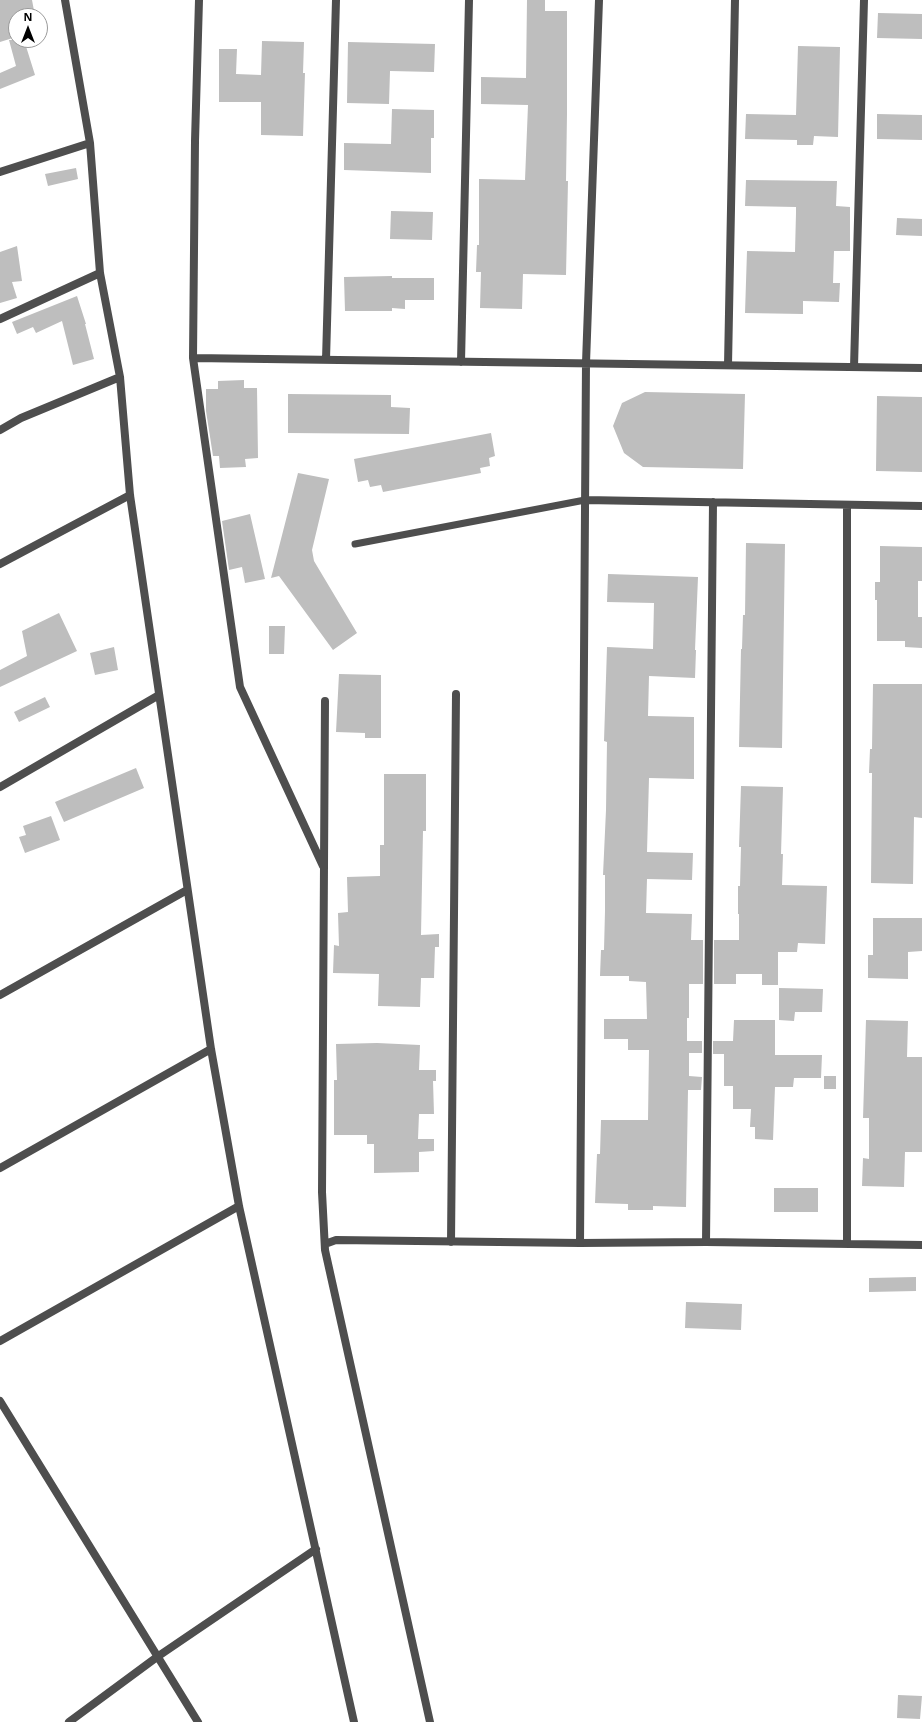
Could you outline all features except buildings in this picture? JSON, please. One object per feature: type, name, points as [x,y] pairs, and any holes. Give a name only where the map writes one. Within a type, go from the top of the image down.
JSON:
[{"type":"street","points":[[65,0],[90,144],[100,273],[120,377],[130,495],[211,1048],[239,1206],[354,1722]]},
{"type":"street","points":[[199,0],[195,141],[193,358],[240,687],[324,868]]},
{"type":"street","points":[[326,360],[336,0]]},
{"type":"street","points":[[461,362],[469,0]]},
{"type":"street","points":[[580,1243],[586,363],[599,0]]},
{"type":"street","points":[[728,365],[735,0]]},
{"type":"street","points":[[854,367],[864,0]]},
{"type":"street","points":[[0,172],[90,144]]},
{"type":"street","points":[[0,319],[100,273]]},
{"type":"street","points":[[193,358],[922,368]]},
{"type":"street","points":[[0,430],[21,418],[120,377]]},
{"type":"street","points":[[0,564],[130,495]]},
{"type":"street","points":[[585,500],[922,506]]},
{"type":"street","points":[[706,1242],[713,502]]},
{"type":"street","points":[[846,505],[847,1244]]},
{"type":"street","points":[[451,1242],[456,694]]},
{"type":"street","points":[[0,787],[159,695]]},
{"type":"street","points":[[326,701],[322,1192],[326,1244],[430,1722]]},
{"type":"street","points":[[0,995],[188,890]]},
{"type":"street","points":[[0,1168],[211,1048]]},
{"type":"street","points":[[0,1341],[239,1206]]},
{"type":"street","points":[[326,1244],[336,1240],[922,1245]]},
{"type":"street","points":[[0,1402],[198,1722]]},
{"type":"street","points":[[69,1722],[158,1657],[316,1549]]},
{"type":"lane","points":[[355,544],[585,500]]}]
